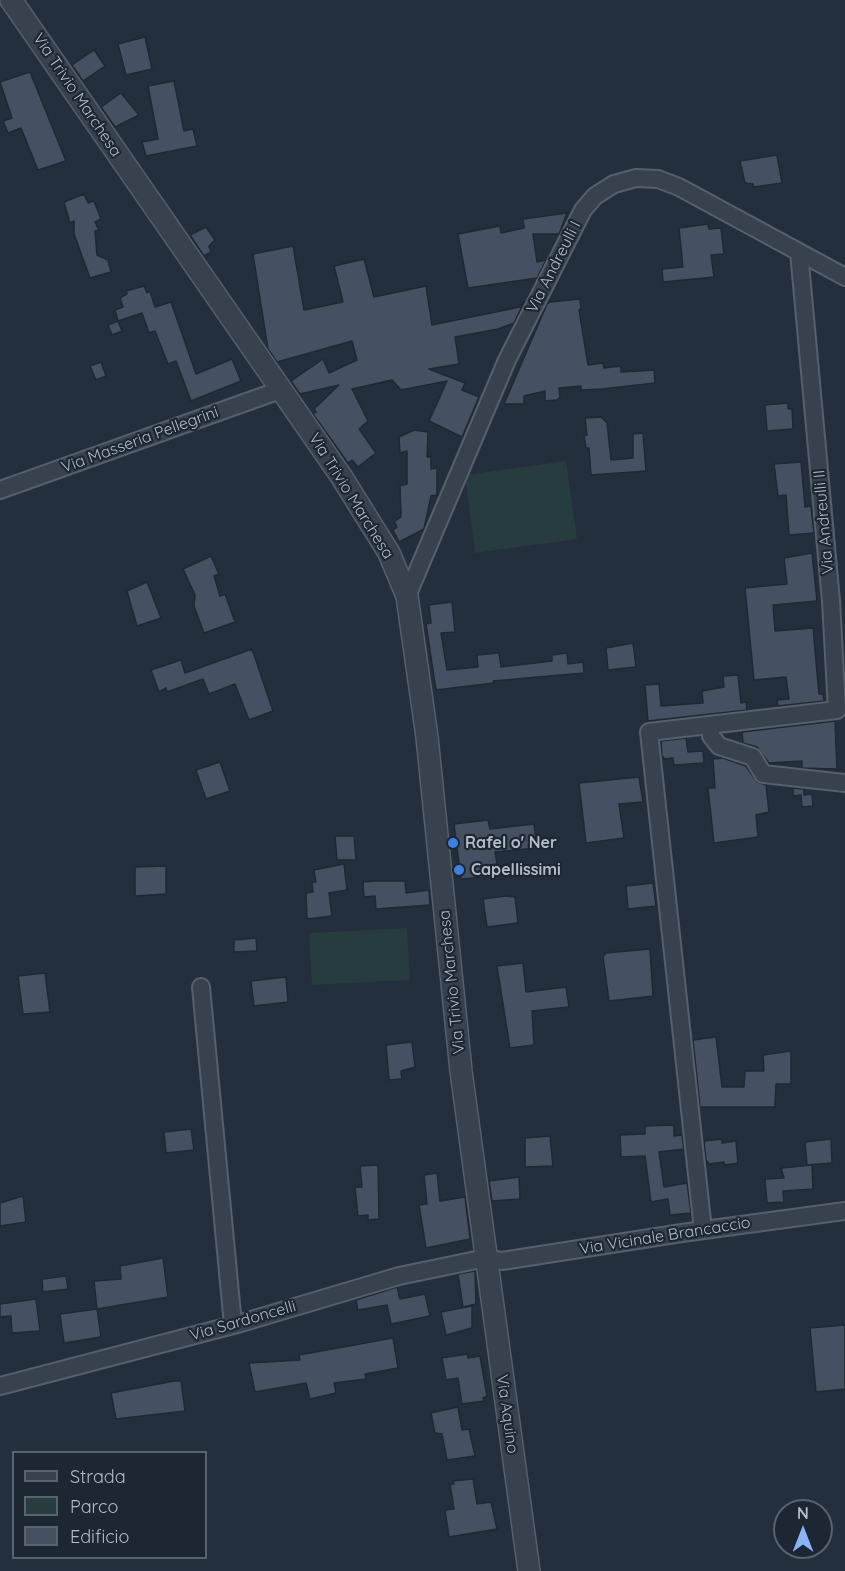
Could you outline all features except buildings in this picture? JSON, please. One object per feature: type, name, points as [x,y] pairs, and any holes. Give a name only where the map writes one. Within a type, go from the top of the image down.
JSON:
[{"type":"street","name":"Via Trivio Marchesa","points":[[11,0],[341,476],[383,543],[407,596],[427,737],[461,1071],[486,1258]]},
{"type":"street","name":"Via Andreulli I","points":[[407,596],[507,360],[583,210],[595,196],[614,184],[636,178],[658,179],[679,187],[845,277]]},
{"type":"street","name":"Via Andreulli II","points":[[703,1230],[649,732],[837,710],[838,601],[799,252]]},
{"type":"street","name":"Via Masseria Pellegrini","points":[[0,490],[280,390]]},
{"type":"street","points":[[710,726],[711,736],[719,746],[753,757],[763,774],[845,783]]},
{"type":"street","points":[[201,987],[233,1325]]},
{"type":"street","name":"Via Vicinale Brancaccio","points":[[486,1258],[501,1262],[703,1230],[845,1211]]},
{"type":"street","name":"Via Sardoncelli","points":[[0,1386],[233,1325],[399,1276],[486,1258]]},
{"type":"street","name":"Via Aquino","points":[[486,1258],[529,1571]]},
{"type":"green space","points":[[566,461],[577,539],[475,553],[465,475]]},
{"type":"green space","points":[[407,928],[410,980],[312,985],[309,933]]},
{"type":"place","name":"Rafel o' Ner","points":[[453,843]]},
{"type":"place","name":"Capellissimi","points":[[459,870]]}]
